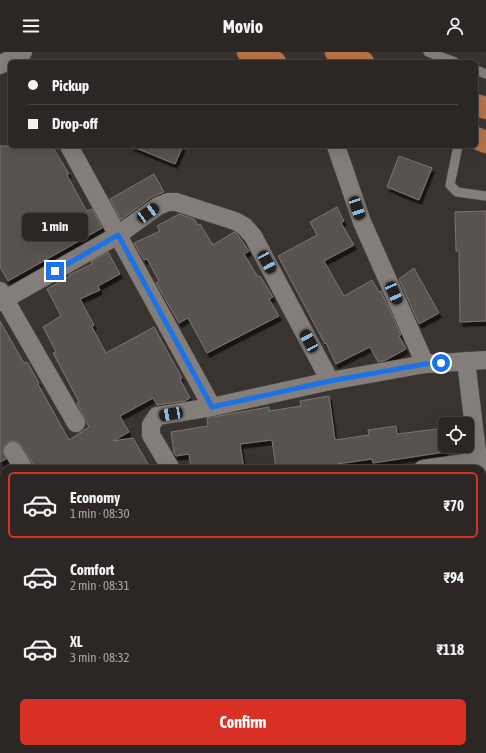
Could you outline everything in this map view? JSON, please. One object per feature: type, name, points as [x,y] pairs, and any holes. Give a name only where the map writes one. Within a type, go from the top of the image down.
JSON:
[{"type":"highway","points":[[248,52],[269,60]]},
{"type":"highway","points":[[336,52],[358,60]]},
{"type":"street","points":[[10,60],[20,55]]},
{"type":"street","points":[[69,148],[212,407]]},
{"type":"street","points":[[337,148],[362,222],[425,364]]},
{"type":"street","points":[[76,423],[2,298],[118,235],[158,206],[168,202],[176,202],[235,221],[244,226],[252,236],[330,381]]},
{"type":"street","points":[[169,465],[151,435],[150,430],[153,420],[157,416],[212,407],[330,381],[425,364],[486,360]]},
{"type":"street","points":[[462,465],[481,463],[466,361]]},
{"type":"street","points":[[13,451],[22,465]]},
{"type":"lane","points":[[428,52],[450,60]]},
{"type":"lane","points":[[458,148],[450,185],[457,192],[486,196]]},
{"type":"building","points":[[0,146],[8,146],[8,148],[53,148],[69,174],[67,175],[85,208],[87,211],[92,209],[102,228],[8,281],[0,267]]},
{"type":"building","points":[[136,148],[182,148],[175,164]]},
{"type":"building","points":[[399,156],[432,168],[419,200],[387,187]]},
{"type":"building","points":[[154,174],[164,192],[152,197],[121,220],[110,199]]},
{"type":"building","points":[[337,207],[344,221],[341,223],[354,245],[324,261],[344,296],[372,280],[379,292],[381,291],[401,335],[399,336],[406,349],[386,360],[378,362],[370,347],[336,364],[278,256],[317,235],[310,222]]},
{"type":"building","points":[[486,211],[486,321],[460,322],[459,251],[456,251],[455,212]]},
{"type":"building","points":[[179,214],[194,219],[198,225],[200,224],[213,245],[234,232],[237,234],[249,251],[244,254],[258,277],[260,276],[273,297],[269,299],[279,316],[207,353],[188,318],[179,323],[156,283],[159,281],[147,259],[144,260],[134,243],[160,231],[157,226]]},
{"type":"building","points":[[108,252],[120,274],[98,286],[100,290],[80,299],[94,325],[92,327],[106,353],[154,327],[182,378],[180,379],[190,398],[185,401],[157,405],[153,398],[120,416],[129,432],[113,441],[133,438],[149,465],[33,465],[22,446],[18,442],[13,441],[8,442],[4,446],[3,452],[6,459],[0,462],[0,321],[24,363],[27,362],[69,440],[89,427],[77,403],[79,402],[53,353],[56,352],[43,327],[61,316],[47,289],[70,276],[69,275],[92,264],[91,262]]},
{"type":"building","points":[[414,268],[439,313],[419,324],[399,279]]},
{"type":"building","points":[[329,396],[335,440],[369,435],[368,430],[396,426],[397,434],[438,429],[438,453],[373,463],[372,459],[337,465],[275,465],[272,440],[240,444],[243,465],[190,465],[189,454],[176,456],[174,453],[171,432],[208,426],[207,418],[269,407],[269,411],[301,406],[300,401]]},
{"type":"route","points":[[55,271],[118,235],[212,407],[330,381],[425,364],[441,363]]}]
